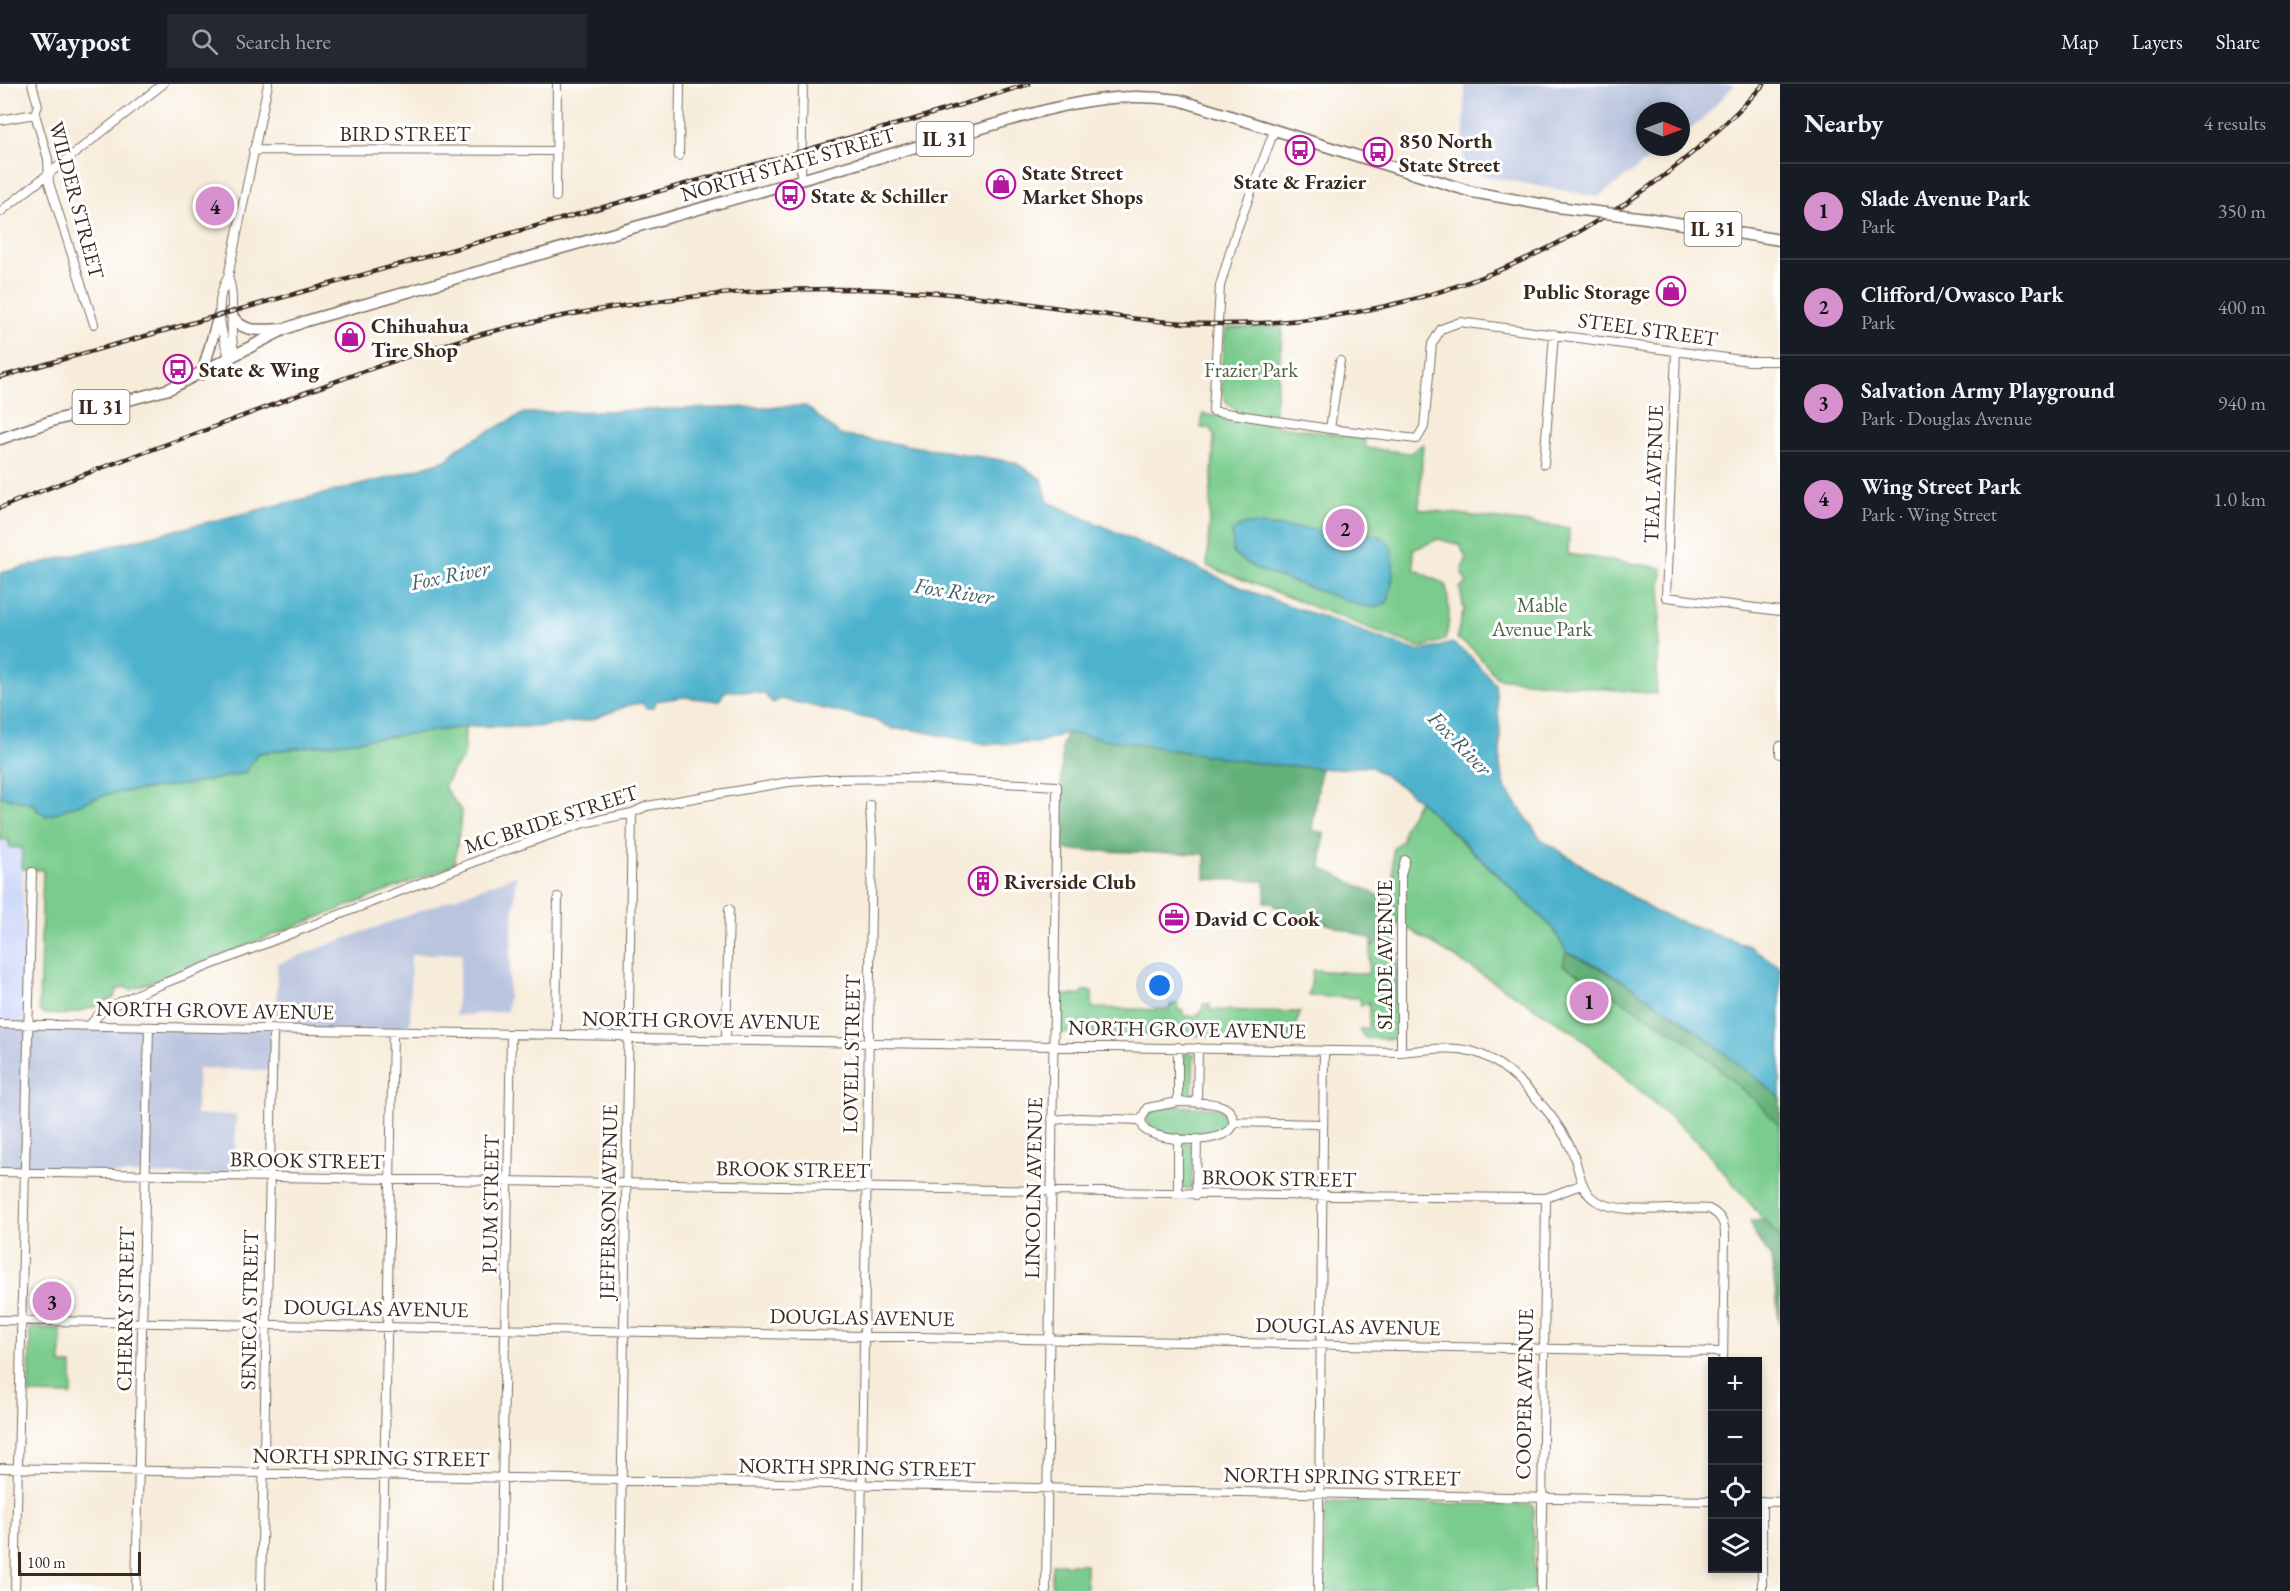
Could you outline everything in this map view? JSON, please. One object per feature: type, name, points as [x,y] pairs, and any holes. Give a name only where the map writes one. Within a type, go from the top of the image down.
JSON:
[{"type":"main road","name":"NORTH STATE STREET","points":[[0,439],[52,421],[169,389],[202,374],[232,355],[285,329],[1035,113],[1111,96],[1148,96],[1179,100],[1472,192],[1780,240]]},
{"type":"main road","points":[[202,374],[224,314],[247,329],[285,329]]},
{"type":"street","name":"WILDER STREET","points":[[32,84],[38,105],[35,114],[48,159],[47,174],[94,324]]},
{"type":"street","points":[[0,212],[163,84]]},
{"type":"street","points":[[232,355],[224,314],[223,285],[228,277],[267,84]]},
{"type":"street","points":[[556,197],[557,84]]},
{"type":"street","points":[[679,156],[680,84]]},
{"type":"street","points":[[801,180],[803,84]]},
{"type":"street","points":[[0,120],[35,114]]},
{"type":"street","points":[[1274,131],[1236,232],[1220,286],[1213,411],[1330,429],[1340,361]]},
{"type":"street","name":"BIRD STREET","points":[[254,150],[556,151]]},
{"type":"street","name":"STEEL STREET","points":[[1330,429],[1417,439],[1424,427],[1432,344],[1440,329],[1449,324],[1474,322],[1749,361],[1780,361]]},
{"type":"street","points":[[1544,464],[1554,334]]},
{"type":"street","name":"TEAL AVENUE","points":[[1676,351],[1666,597],[1780,610]]},
{"type":"street","points":[[1780,746],[1780,754]]},
{"type":"street","name":"MC BRIDE STREET","points":[[89,1026],[103,1010],[144,991],[497,854],[584,823],[632,813],[667,802],[789,782],[830,779],[922,778],[1057,786]]},
{"type":"street","name":"LINCOLN AVENUE","points":[[1046,1591],[1057,786]]},
{"type":"street","name":"LOVELL STREET","points":[[860,1591],[869,1042],[870,805]]},
{"type":"street","name":"JEFFERSON AVENUE","points":[[620,1591],[632,813]]},
{"type":"street","name":"SLADE AVENUE","points":[[1401,1052],[1401,875],[1405,860]]},
{"type":"street","points":[[15,1591],[32,872]]},
{"type":"street","points":[[556,1035],[558,897]]},
{"type":"street","points":[[726,1040],[729,909]]},
{"type":"street","name":"NORTH GROVE AVENUE","points":[[0,1024],[1401,1052],[1465,1050],[1486,1056],[1521,1084],[1556,1124],[1572,1150],[1583,1184]]},
{"type":"street","name":"CHERRY STREET","points":[[136,1591],[149,1027]]},
{"type":"street","name":"SENECA STREET","points":[[261,1591],[273,1029]]},
{"type":"street","points":[[382,1591],[392,1179],[393,1032]]},
{"type":"street","name":"PLUM STREET","points":[[500,1591],[511,1034]]},
{"type":"street","points":[[1178,1047],[1178,1102]]},
{"type":"street","points":[[1197,1103],[1198,1048]]},
{"type":"street","points":[[1318,1591],[1324,1050]]},
{"type":"street","points":[[1178,1102],[1197,1103],[1226,1107],[1234,1122],[1231,1130],[1224,1136],[1197,1139],[1151,1134],[1144,1129],[1141,1120],[1147,1108],[1178,1102]]},
{"type":"street","points":[[1052,1120],[1141,1120]]},
{"type":"street","points":[[1234,1122],[1323,1124]]},
{"type":"street","points":[[1178,1138],[1178,1194]]},
{"type":"street","points":[[1196,1195],[1197,1139]]},
{"type":"street","name":"BROOK STREET","points":[[0,1172],[1196,1195],[1546,1198],[1583,1184]]},
{"type":"street","points":[[1583,1184],[1591,1197],[1610,1206],[1709,1209],[1721,1218],[1725,1228],[1724,1357]]},
{"type":"street","name":"COOPER AVENUE","points":[[1540,1591],[1546,1198]]},
{"type":"street","name":"DOUGLAS AVENUE","points":[[0,1320],[1724,1352]]},
{"type":"street","name":"NORTH SPRING STREET","points":[[0,1468],[1708,1501]]},
{"type":"street","points":[[1762,1501],[1780,1502]]},
{"type":"street","points":[[1760,1519],[1762,1591]]},
{"type":"shaded area","points":[[1465,84],[1735,84],[1701,121],[1690,129],[1690,102],[1636,102],[1636,156],[1654,156],[1598,197],[1463,172]]},
{"type":"shaded area","points":[[0,796],[46,869],[22,870],[28,1025],[0,1024]]},
{"type":"shaded area","points":[[516,875],[507,1011],[455,1016],[462,953],[411,955],[410,1032],[278,1030],[277,1071],[198,1068],[196,1115],[236,1115],[234,1176],[0,1172],[0,1024],[276,1029],[277,964]]},
{"type":"green space","points":[[234,195],[231,211],[198,216],[197,201]]},
{"type":"green space","name":"Frazier Park","points":[[1283,327],[1274,418],[1235,412],[1224,396],[1222,385],[1221,373],[1226,328]]},
{"type":"green space","name":"Mable Avenue Park","points":[[1203,414],[1365,439],[1366,448],[1410,453],[1423,444],[1419,509],[1569,528],[1568,554],[1662,568],[1656,694],[1497,678],[1473,649],[1456,638],[1464,610],[1460,588],[1467,583],[1462,574],[1466,558],[1460,545],[1438,539],[1413,550],[1414,569],[1446,585],[1449,606],[1445,640],[1421,648],[1207,566],[1214,436],[1211,428],[1201,428]]},
{"type":"green space","points":[[465,727],[464,758],[454,768],[444,787],[462,812],[454,865],[131,990],[124,987],[117,990],[114,998],[88,1009],[60,1015],[41,1013],[39,1010],[43,870],[22,869],[22,848],[10,847],[8,839],[0,840],[0,796],[36,805],[47,816],[107,794],[190,784],[245,773],[258,753]]},
{"type":"green space","points":[[1067,733],[1263,764],[1321,768],[1312,830],[1324,833],[1321,868],[1393,902],[1393,919],[1397,922],[1397,928],[1371,947],[1372,939],[1274,906],[1274,902],[1265,902],[1265,881],[1205,879],[1205,854],[1060,850],[1062,744]]},
{"type":"green space","points":[[1419,801],[1553,928],[1566,952],[1625,983],[1683,1020],[1780,1097],[1780,1239],[1699,1143],[1574,1032],[1393,919],[1393,848],[1402,841],[1404,827]]},
{"type":"green space","points":[[1397,928],[1397,1032],[1394,1039],[1365,1038],[1359,1029],[1369,1028],[1369,1002],[1361,1006],[1360,998],[1309,996],[1313,970],[1368,974],[1371,947]]},
{"type":"green space","points":[[1566,952],[1624,982],[1678,1017],[1780,1097],[1780,1127],[1764,1109],[1685,1039],[1563,965]]},
{"type":"green space","points":[[1083,991],[1092,991],[1092,1008],[1170,1010],[1170,1004],[1178,1004],[1177,1010],[1182,1010],[1184,1016],[1195,1016],[1203,1011],[1203,1004],[1210,1004],[1210,1010],[1300,1012],[1293,1037],[1060,1033],[1061,995],[1081,995]]},
{"type":"green space","points":[[1185,1053],[1194,1054],[1192,1097],[1182,1095]]},
{"type":"green space","points":[[1172,1106],[1217,1108],[1226,1113],[1228,1122],[1225,1130],[1197,1135],[1169,1134],[1151,1129],[1147,1119],[1150,1112]]},
{"type":"green space","points":[[1185,1142],[1193,1145],[1192,1188],[1182,1188],[1182,1145]]},
{"type":"green space","points":[[1766,1220],[1780,1239],[1780,1325],[1771,1258],[1753,1232],[1750,1221]]},
{"type":"green space","points":[[31,1292],[67,1293],[67,1311],[31,1311]]},
{"type":"green space","points":[[30,1328],[61,1329],[61,1365],[72,1365],[72,1395],[29,1394]]},
{"type":"green space","points":[[1328,1502],[1533,1505],[1534,1591],[1324,1591],[1324,1509]]},
{"type":"green space","points":[[1052,1564],[1086,1564],[1086,1591],[1052,1591]]},
{"type":"water","name":"Fox River","points":[[806,406],[840,435],[1014,462],[1042,479],[1048,502],[1249,591],[1420,652],[1452,643],[1469,655],[1495,684],[1500,730],[1500,767],[1506,789],[1541,839],[1655,912],[1751,947],[1780,967],[1780,1097],[1683,1020],[1604,969],[1566,952],[1553,928],[1450,829],[1408,791],[1370,766],[1333,769],[1263,764],[1067,733],[1036,743],[985,744],[909,729],[894,729],[874,720],[781,699],[773,703],[764,694],[725,691],[719,701],[684,697],[656,701],[653,708],[646,708],[642,703],[629,705],[591,720],[536,727],[474,726],[258,753],[245,773],[190,784],[107,794],[47,816],[37,810],[36,805],[0,796],[0,573],[384,479],[446,460],[459,447],[524,413]]},
{"type":"water","points":[[1248,524],[1369,534],[1383,538],[1390,546],[1393,562],[1391,589],[1387,603],[1375,607],[1362,606],[1256,569],[1233,554],[1232,532]]},
{"type":"railway","points":[[0,377],[912,120],[1029,84]]},
{"type":"railway","points":[[0,508],[105,466],[416,354],[486,333],[565,315],[618,306],[731,293],[863,289],[962,295],[1157,321],[1268,323],[1349,313],[1427,295],[1502,269],[1574,235],[1641,192],[1705,142],[1764,84]]},
{"type":"place","name":"State & Frazier","points":[[1300,150]]},
{"type":"place","name":"850 North State Street","points":[[1378,152]]},
{"type":"place","name":"State Street Market Shops","points":[[1001,184]]},
{"type":"place","name":"State & Schiller","points":[[790,195]]},
{"type":"place","name":"Wing Street Park","points":[[215,206]]},
{"type":"place","name":"Public Storage","points":[[1671,291]]},
{"type":"place","name":"Chihuahua Tire Shop","points":[[350,337]]},
{"type":"place","name":"State & Wing","points":[[178,369]]},
{"type":"place","name":"Clifford/Owasco Park","points":[[1345,528]]},
{"type":"place","name":"Riverside Club","points":[[983,881]]},
{"type":"place","name":"David C Cook","points":[[1174,918]]},
{"type":"place","name":"Slade Avenue Park","points":[[1589,1001]]},
{"type":"place","name":"Salvation Army Playground","points":[[52,1301]]}]
